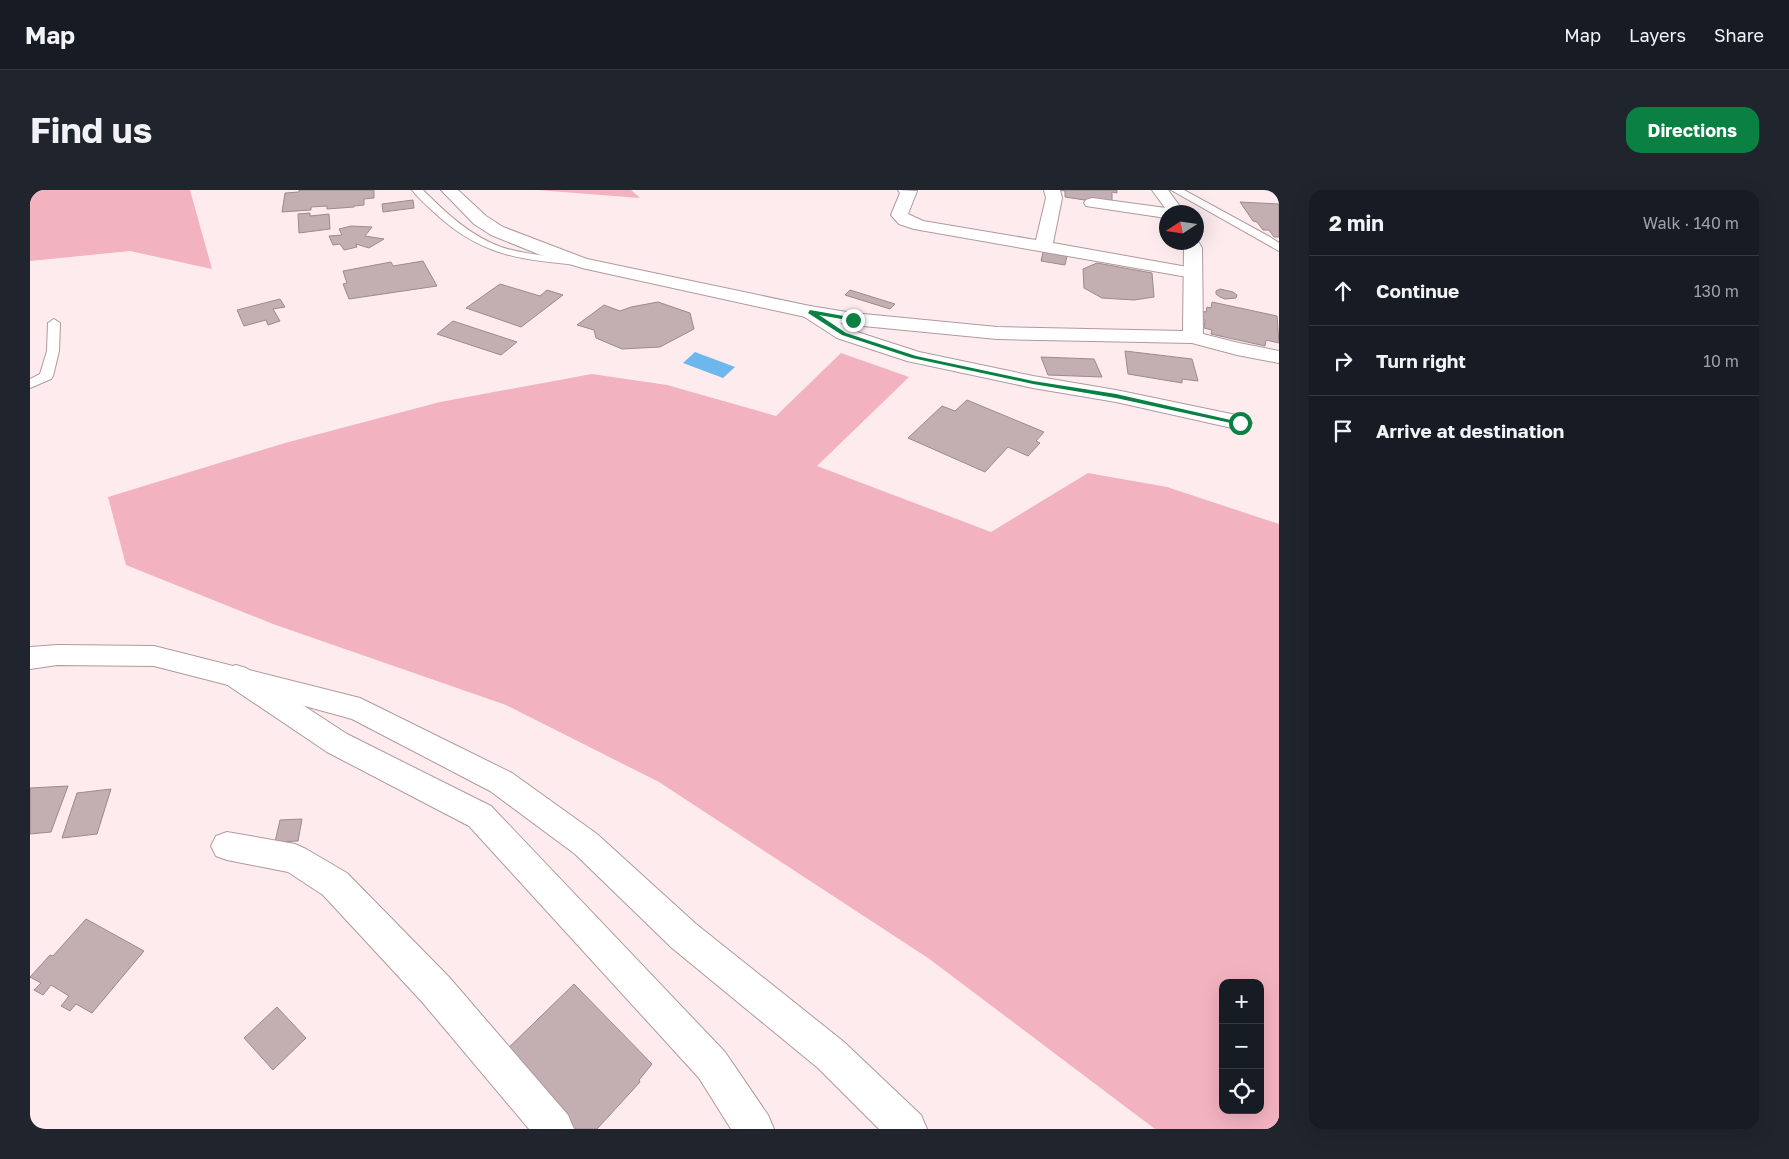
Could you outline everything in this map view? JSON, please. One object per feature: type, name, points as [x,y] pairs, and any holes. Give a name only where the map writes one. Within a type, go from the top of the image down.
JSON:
[{"type":"street","points":[[449,190],[480,220],[497,231],[582,263],[810,312],[853,320],[997,333],[1193,336],[1236,349],[1279,357]]},
{"type":"street","points":[[909,190],[899,215],[905,220],[920,225],[1193,272]]},
{"type":"street","points":[[1044,245],[1054,198],[1052,190]]},
{"type":"street","points":[[1160,190],[1171,205]]},
{"type":"street","points":[[1092,203],[1159,212]]},
{"type":"street","points":[[1193,250],[1193,336]]},
{"type":"street","points":[[810,312],[844,334],[914,357],[1033,382],[1116,396],[1240,423]]},
{"type":"street","points":[[30,658],[58,655],[154,656],[236,676],[360,710],[501,782],[586,844],[684,936],[831,1054],[907,1129]]},
{"type":"street","points":[[236,676],[337,743],[480,816],[712,1065],[754,1129]]},
{"type":"street","points":[[227,846],[295,859],[335,884],[436,990],[554,1129]]},
{"type":"lane","points":[[416,190],[470,236],[496,249],[582,263]]},
{"type":"lane","points":[[1176,190],[1279,248]]},
{"type":"lane","points":[[30,384],[46,376],[53,351],[54,323]]},
{"type":"shaded area","points":[[30,190],[190,190],[212,269],[130,251],[30,261]]},
{"type":"shaded area","points":[[537,190],[631,190],[640,198]]},
{"type":"shaded area","points":[[841,353],[909,377],[817,466],[991,532],[1088,473],[1167,487],[1279,524],[1279,1129],[1155,1129],[928,958],[659,782],[506,705],[273,624],[126,565],[108,497],[285,443],[440,402],[592,374],[667,385],[776,416]]},
{"type":"water","points":[[695,352],[735,367],[723,378],[683,363]]},
{"type":"building","points":[[299,190],[374,190],[374,198],[364,199],[364,205],[354,207],[327,209],[327,206],[311,207],[311,210],[282,212],[285,193],[299,192]]},
{"type":"building","points":[[1059,190],[1117,190],[1117,193],[1112,192],[1112,202],[1104,203],[1065,197],[1065,191]]},
{"type":"building","points":[[413,200],[414,208],[383,212],[382,204]]},
{"type":"building","points":[[1240,202],[1279,204],[1279,237],[1274,237],[1269,230],[1263,230],[1257,222],[1253,221]]},
{"type":"building","points":[[310,213],[310,216],[329,214],[330,229],[299,233],[298,214]]},
{"type":"building","points":[[351,226],[372,227],[365,236],[384,239],[369,248],[356,244],[357,247],[344,250],[340,244],[333,245],[329,236],[342,235],[339,229]]},
{"type":"building","points":[[1043,252],[1067,256],[1065,265],[1041,261]]},
{"type":"building","points":[[423,261],[437,286],[349,299],[343,284],[347,283],[343,271],[391,262],[393,266]]},
{"type":"building","points":[[1097,263],[1152,273],[1154,297],[1134,300],[1102,298],[1084,288],[1083,269]]},
{"type":"building","points":[[500,284],[540,296],[547,290],[563,295],[521,327],[466,308]]},
{"type":"building","points":[[1220,289],[1233,292],[1237,295],[1236,298],[1225,299],[1220,297],[1216,294],[1216,291]]},
{"type":"building","points":[[850,290],[895,304],[890,309],[845,295]]},
{"type":"building","points":[[280,299],[285,307],[273,309],[280,321],[268,325],[266,320],[244,326],[237,310]]},
{"type":"building","points":[[658,302],[690,313],[694,329],[660,347],[622,349],[596,338],[594,330],[577,325],[604,305],[620,311]]},
{"type":"building","points":[[1212,302],[1277,316],[1279,343],[1266,340],[1265,346],[1211,334],[1212,330],[1204,328],[1205,320],[1198,319],[1199,311],[1206,312],[1207,307],[1211,308]]},
{"type":"building","points":[[453,321],[517,342],[501,355],[437,334]]},
{"type":"building","points":[[1125,351],[1192,359],[1198,381],[1182,379],[1182,383],[1128,374]]},
{"type":"building","points":[[1041,357],[1094,359],[1102,377],[1048,375]]},
{"type":"building","points":[[967,400],[1044,432],[1036,441],[1040,443],[1028,456],[1008,447],[985,472],[908,438],[942,406],[955,411]]},
{"type":"building","points":[[68,786],[51,832],[30,834],[30,788]]},
{"type":"building","points":[[111,789],[97,834],[62,838],[77,793]]},
{"type":"building","points":[[302,819],[298,841],[275,842],[280,820]]},
{"type":"building","points":[[86,919],[144,951],[92,1013],[76,1004],[70,1011],[61,1006],[69,996],[51,985],[43,995],[34,990],[41,983],[30,977],[50,955],[53,956]]},
{"type":"building","points":[[574,984],[652,1064],[639,1080],[640,1082],[597,1129],[560,1129],[498,1058]]},
{"type":"building","points":[[277,1007],[306,1038],[273,1070],[244,1038]]},
{"type":"route","points":[[853,320],[810,312],[844,334],[914,357],[1033,382],[1116,396],[1240,423]]}]
